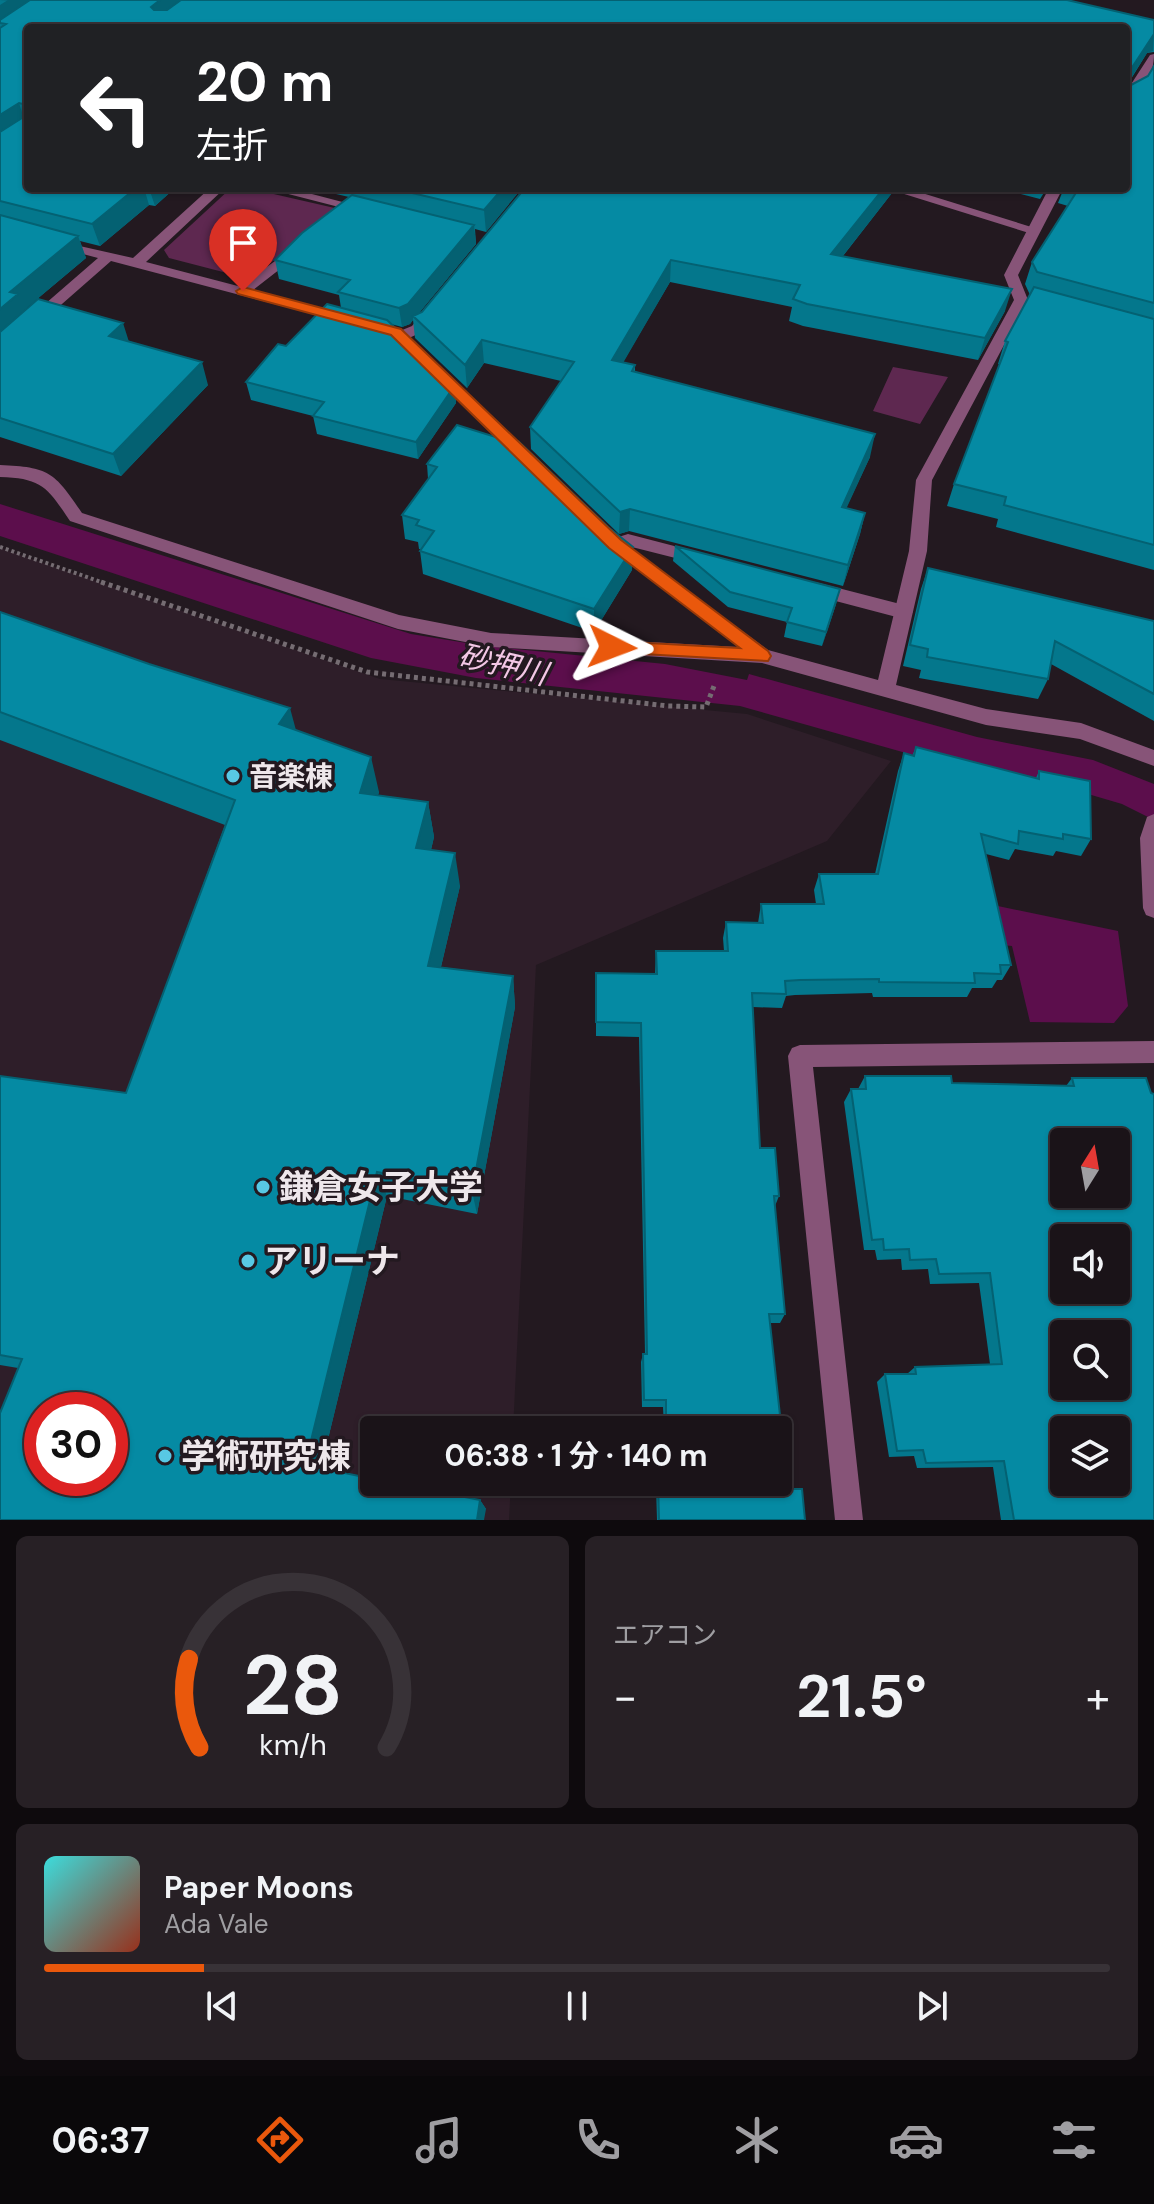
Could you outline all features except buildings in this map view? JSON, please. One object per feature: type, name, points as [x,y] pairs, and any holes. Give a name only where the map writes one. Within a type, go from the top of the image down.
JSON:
[{"type":"street","points":[[1130,94],[1153,62]]},
{"type":"street","points":[[136,263],[214,192]]},
{"type":"street","points":[[285,192],[345,211],[382,214]]},
{"type":"street","points":[[906,192],[1034,230]]},
{"type":"street","points":[[885,691],[918,551],[924,480],[1028,302],[1011,275],[1054,192]]},
{"type":"street","points":[[243,291],[315,235]]},
{"type":"street","points":[[41,238],[373,326],[412,347],[536,468]]},
{"type":"street","points":[[0,351],[109,256]]},
{"type":"street","points":[[412,347],[417,329],[445,295]]},
{"type":"street","points":[[0,471],[28,472],[54,484],[76,517],[398,622],[491,640],[762,656],[986,717],[1081,731],[1152,754]]},
{"type":"street","points":[[720,564],[628,540],[609,539],[762,656]]},
{"type":"street","points":[[797,584],[904,612]]},
{"type":"street","points":[[1153,826],[1150,838],[1154,908]]},
{"type":"street","points":[[849,1520],[800,1056],[1154,1052]]},
{"type":"path","points":[[0,547],[367,672],[668,706],[706,707],[718,676]]},
{"type":"shaded area","points":[[227,192],[265,192],[339,209],[250,279],[169,258],[164,250]]},
{"type":"shaded area","points":[[893,367],[948,377],[920,424],[873,411]]},
{"type":"shaded area","name":"鎌倉女子大学","points":[[0,548],[380,679],[747,714],[891,761],[827,841],[536,965],[514,1416],[360,1416],[360,1496],[510,1496],[509,1520],[0,1520]]},
{"type":"water","name":"砂押川","points":[[0,504],[411,634],[485,646],[665,664],[747,680],[749,674],[977,737],[1093,760],[1154,784],[1154,820],[1122,804],[1071,789],[959,768],[740,706],[476,678],[371,658],[0,536]]},
{"type":"water","points":[[993,905],[1118,931],[1128,1006],[1114,1023],[1030,1022],[1012,946],[1002,945]]},
{"type":"place","name":"音楽棟","points":[[233,776]]},
{"type":"place","name":"鎌倉女子大学","points":[[263,1187]]},
{"type":"place","name":"アリーナ","points":[[248,1261]]},
{"type":"place","name":"学術研究棟","points":[[165,1456]]},
{"type":"route","points":[[243,291],[396,332],[615,544],[762,656],[612,647]]}]
